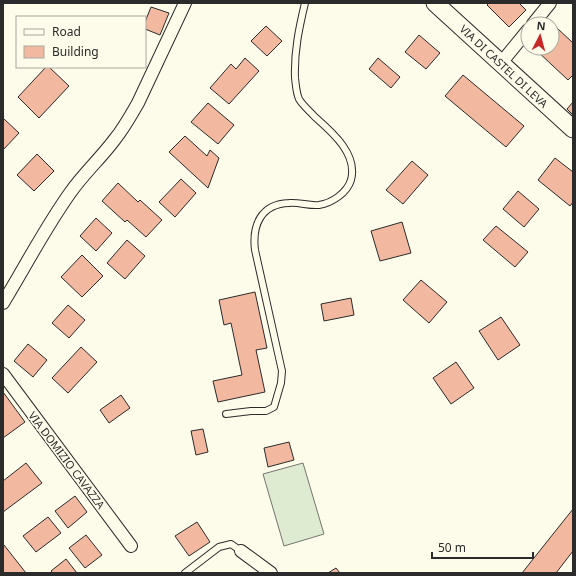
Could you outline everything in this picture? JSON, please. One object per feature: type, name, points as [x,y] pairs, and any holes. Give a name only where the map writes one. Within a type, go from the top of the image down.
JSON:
[{"type":"street","points":[[3,304],[63,203],[85,174],[116,139],[130,118],[185,3]]},
{"type":"street","name":"VIA DI CASTEL DI LEVA","points":[[435,3],[573,129]]},
{"type":"street","points":[[539,16],[550,3]]},
{"type":"street","points":[[501,64],[520,40]]},
{"type":"street","name":"VIA DOMIZIO CAVAZZA","points":[[3,374],[131,546]]},
{"type":"street","points":[[241,551],[271,573]]},
{"type":"lane","points":[[226,414],[266,411],[274,407],[281,383],[282,371],[255,244],[255,234],[258,220],[264,211],[277,205],[288,203],[315,205],[326,203],[345,191],[351,179],[351,164],[346,150],[334,134],[303,105],[297,93],[295,74],[296,50],[305,3]]},
{"type":"lane","points":[[185,573],[219,547],[231,544],[241,551]]},
{"type":"green space","points":[[303,463],[324,534],[284,546],[263,474]]},
{"type":"building","points":[[489,3],[519,3],[526,10],[509,27],[487,5]]},
{"type":"building","points":[[151,7],[169,13],[160,35],[146,29],[146,20]]},
{"type":"building","points":[[266,26],[282,41],[267,56],[251,41]]},
{"type":"building","points":[[560,31],[573,43],[573,75],[568,80],[542,56],[560,56]]},
{"type":"building","points":[[419,35],[440,53],[426,69],[405,52]]},
{"type":"building","points":[[245,58],[259,71],[229,104],[210,88],[231,64],[236,69]]},
{"type":"building","points":[[378,58],[400,77],[391,88],[369,69]]},
{"type":"building","points":[[45,68],[50,68],[69,86],[39,118],[18,97]]},
{"type":"building","points":[[463,75],[524,126],[506,147],[445,96]]},
{"type":"building","points":[[573,102],[573,115],[567,109]]},
{"type":"building","points":[[208,103],[234,125],[218,144],[191,122]]},
{"type":"building","points":[[3,118],[19,133],[3,150]]},
{"type":"building","points":[[185,136],[207,156],[210,150],[219,158],[208,188],[169,152]]},
{"type":"building","points":[[37,154],[54,171],[34,191],[17,175]]},
{"type":"building","points":[[555,158],[573,172],[573,202],[570,206],[538,180]]},
{"type":"building","points":[[412,161],[428,175],[403,204],[386,190]]},
{"type":"building","points":[[181,179],[196,193],[175,217],[159,202]]},
{"type":"building","points":[[118,183],[138,202],[140,200],[162,220],[146,237],[127,220],[125,222],[102,201]]},
{"type":"building","points":[[518,191],[539,209],[524,227],[503,209]]},
{"type":"building","points":[[96,218],[112,233],[96,251],[80,236]]},
{"type":"building","points":[[402,222],[411,253],[380,261],[371,231]]},
{"type":"building","points":[[496,226],[528,252],[515,267],[483,240]]},
{"type":"building","points":[[127,240],[145,256],[125,279],[107,263]]},
{"type":"building","points":[[82,255],[103,276],[82,297],[61,277]]},
{"type":"building","points":[[421,280],[447,302],[429,323],[403,300]]},
{"type":"building","points":[[255,292],[267,348],[256,350],[265,392],[218,402],[213,381],[242,375],[231,323],[224,325],[219,300]]},
{"type":"building","points":[[351,298],[354,315],[324,321],[321,304]]},
{"type":"building","points":[[68,305],[85,320],[69,338],[52,323]]},
{"type":"building","points":[[501,317],[520,345],[498,360],[479,331]]},
{"type":"building","points":[[28,344],[47,360],[33,377],[14,361]]},
{"type":"building","points":[[81,347],[97,362],[68,393],[52,378]]},
{"type":"building","points":[[456,362],[474,388],[451,404],[433,378]]},
{"type":"building","points":[[3,392],[25,422],[3,438]]},
{"type":"building","points":[[121,395],[130,408],[109,423],[100,410]]},
{"type":"building","points":[[203,429],[208,452],[196,455],[191,431]]},
{"type":"building","points":[[289,442],[294,460],[268,467],[264,448]]},
{"type":"building","points":[[26,463],[42,483],[3,512],[3,481]]},
{"type":"building","points":[[75,496],[87,512],[68,528],[55,511]]},
{"type":"building","points":[[573,509],[573,551],[556,573],[522,573]]},
{"type":"building","points":[[48,517],[61,533],[36,552],[23,536]]},
{"type":"building","points":[[197,522],[210,542],[189,556],[175,536]]},
{"type":"building","points":[[86,535],[102,555],[85,568],[69,548]]},
{"type":"building","points":[[4,545],[26,573],[3,573]]},
{"type":"building","points":[[66,559],[77,573],[53,573],[51,571]]},
{"type":"building","points":[[336,568],[340,573],[328,573]]}]
